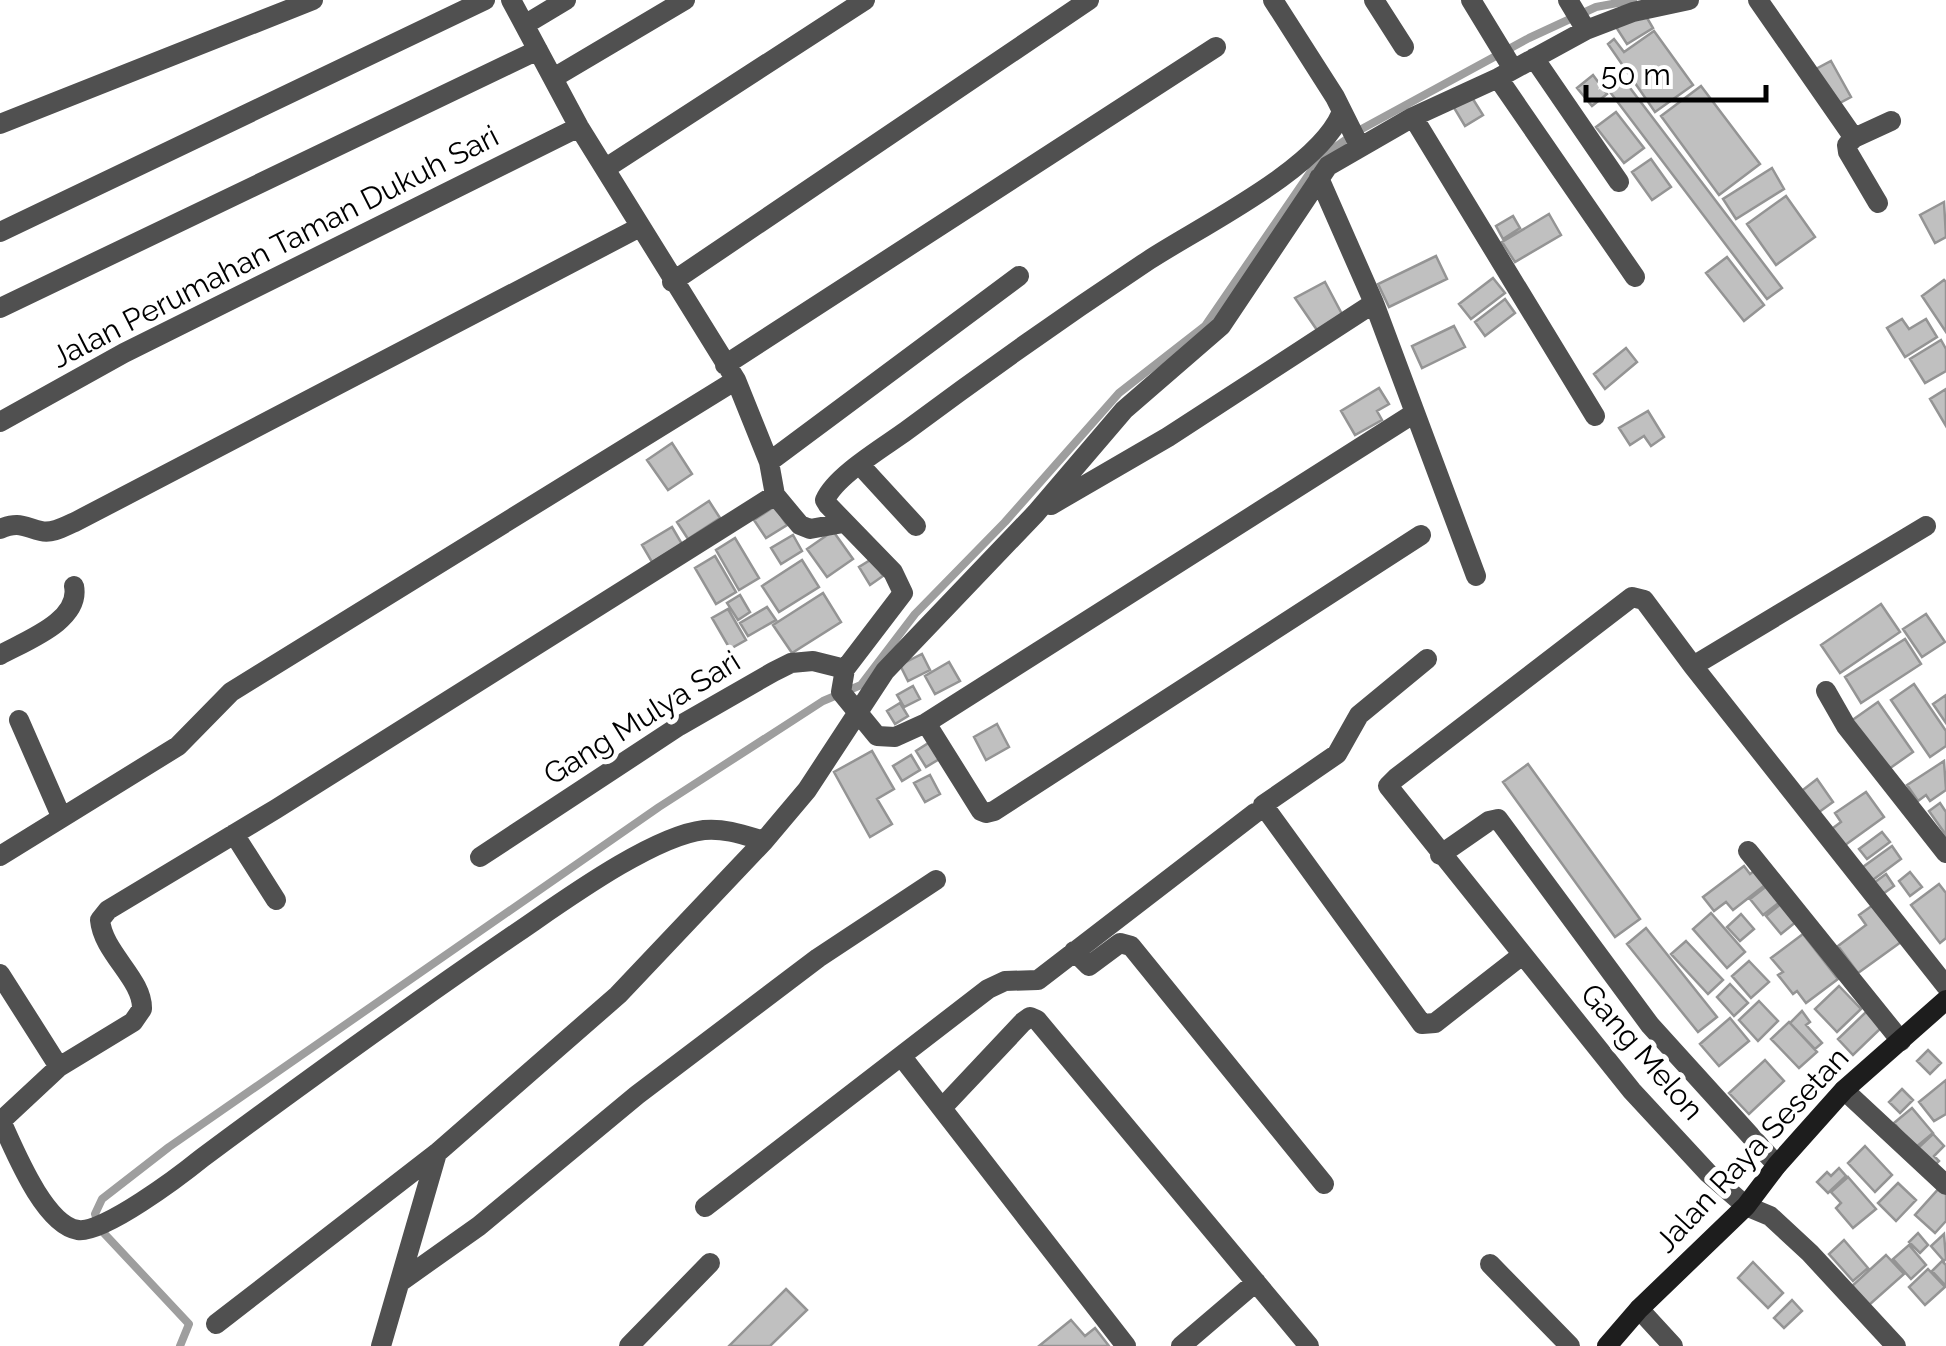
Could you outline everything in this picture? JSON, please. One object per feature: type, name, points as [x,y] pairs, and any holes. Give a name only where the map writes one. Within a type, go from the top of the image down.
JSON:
[{"type":"main road","name":"Jalan Raya Sesetan","points":[[1607,1346],[1639,1309],[1746,1206],[1844,1090],[1946,1000]]},
{"type":"street","points":[[0,124],[313,0]]},
{"type":"street","points":[[0,232],[485,0]]},
{"type":"street","points":[[511,0],[579,126],[730,372],[769,462],[775,495],[800,525],[810,529],[843,523]]},
{"type":"street","points":[[526,24],[566,0]]},
{"type":"street","points":[[555,78],[685,0]]},
{"type":"street","points":[[606,168],[864,0]]},
{"type":"street","points":[[672,282],[1089,0]]},
{"type":"street","points":[[1273,0],[1335,97],[1359,146]]},
{"type":"street","points":[[1374,0],[1404,46]]},
{"type":"street","points":[[1471,0],[1635,277]]},
{"type":"street","points":[[216,1324],[437,1154],[618,995],[807,790],[851,704],[1036,513],[1124,410],[1222,326],[1328,166],[1505,63],[1534,58],[1577,16],[1633,12],[1689,0]]},
{"type":"street","points":[[1758,0],[1854,138]]},
{"type":"street","points":[[0,856],[178,746],[230,692],[730,372],[1216,48]]},
{"type":"street","name":"Jalan Perumahan Taman Dukuh Sari","points":[[0,308],[538,50]]},
{"type":"street","points":[[1534,58],[1619,182]]},
{"type":"street","points":[[1343,117],[1319,146],[1286,174],[1150,259],[996,364],[828,494],[826,500],[843,523],[893,572],[903,593],[845,669],[851,704],[871,731],[885,738],[926,723],[1413,414]]},
{"type":"street","points":[[1413,117],[1595,416]]},
{"type":"street","points":[[1878,203],[1847,145],[1891,122]]},
{"type":"street","name":"Jalan Perumahan Taman Dukuh Sari","points":[[0,422],[124,353],[579,126]]},
{"type":"street","points":[[1319,178],[1374,303],[1476,576]]},
{"type":"street","points":[[0,528],[14,523],[42,532],[75,522],[640,228]]},
{"type":"street","points":[[769,462],[1019,276]]},
{"type":"street","points":[[1036,513],[1168,437],[1374,303]]},
{"type":"street","points":[[860,466],[916,526]]},
{"type":"street","points":[[764,841],[735,832],[700,830],[595,879],[366,1036],[162,1188],[104,1223],[77,1230],[61,1222],[41,1198],[0,1122],[58,1067],[134,1022],[142,1009],[138,991],[101,934],[100,920],[108,910],[775,495]]},
{"type":"street","points":[[1926,526],[1692,666],[1946,986]]},
{"type":"street","points":[[926,723],[981,811],[994,810],[1421,534]]},
{"type":"street","points":[[0,655],[72,608],[74,586]]},
{"type":"street","name":"Gang Melon","points":[[1692,666],[1644,600],[1628,600],[1391,782],[1390,792],[1632,1091],[1708,1173],[1746,1206],[1776,1222],[1896,1346]]},
{"type":"street","points":[[1428,659],[1360,715],[1337,754],[1262,805],[1422,1024],[1435,1023],[1521,956]]},
{"type":"street","name":"Gang Mulya Sari","points":[[480,857],[679,726],[773,672],[791,663],[813,660],[845,669]]},
{"type":"street","points":[[1826,691],[1846,726],[1946,853]]},
{"type":"street","points":[[19,720],[61,816]]},
{"type":"street","points":[[705,1207],[988,989],[1005,981],[1038,980],[1255,813]]},
{"type":"street","points":[[1440,855],[1488,821],[1498,819],[1650,1024],[1777,1165]]},
{"type":"street","points":[[234,834],[276,900]]},
{"type":"street","points":[[1748,852],[1901,1041]]},
{"type":"street","points":[[400,1282],[479,1226],[637,1095],[818,958],[936,880]]},
{"type":"street","points":[[1074,952],[1089,966],[1120,943],[1131,946],[1324,1184]]},
{"type":"street","points":[[0,974],[58,1067]]},
{"type":"street","points":[[942,1108],[1023,1022],[1030,1017],[1037,1020],[1309,1346]]},
{"type":"street","points":[[902,1058],[1116,1338]]},
{"type":"street","points":[[1844,1090],[1946,1185]]},
{"type":"street","points":[[381,1346],[437,1154]]},
{"type":"street","points":[[629,1346],[710,1263]]},
{"type":"street","points":[[1490,1264],[1570,1346]]},
{"type":"street","points":[[1182,1346],[1256,1282]]},
{"type":"street","points":[[1639,1309],[1673,1346]]},
{"type":"building","points":[[1643,11],[1653,28],[1627,44],[1616,27]]},
{"type":"building","points":[[1654,31],[1693,85],[1655,112],[1608,44],[1614,39],[1624,52]]},
{"type":"building","points":[[1831,61],[1851,97],[1834,106],[1814,70]]},
{"type":"building","points":[[1593,75],[1607,94],[1592,106],[1577,88]]},
{"type":"building","points":[[1624,80],[1782,288],[1767,299],[1610,92]]},
{"type":"building","points":[[1701,86],[1760,164],[1719,195],[1661,116]]},
{"type":"building","points":[[1471,96],[1483,115],[1465,126],[1453,106]]},
{"type":"building","points":[[1616,112],[1644,148],[1624,163],[1596,127]]},
{"type":"building","points":[[1651,159],[1671,187],[1652,200],[1632,172]]},
{"type":"building","points":[[1772,168],[1784,189],[1736,219],[1723,199]]},
{"type":"building","points":[[1786,196],[1815,237],[1776,265],[1747,224]]},
{"type":"building","points":[[1944,202],[1946,237],[1935,243],[1920,215]]},
{"type":"building","points":[[1549,214],[1561,235],[1515,262],[1502,242]]},
{"type":"building","points":[[1513,216],[1520,228],[1503,239],[1496,226]]},
{"type":"building","points":[[1436,256],[1447,279],[1389,307],[1378,284]]},
{"type":"building","points":[[1727,257],[1764,305],[1744,321],[1706,273]]},
{"type":"building","points":[[1493,278],[1505,293],[1471,319],[1459,304]]},
{"type":"building","points":[[1325,282],[1343,316],[1317,330],[1295,298]]},
{"type":"building","points":[[1946,282],[1946,332],[1922,296]]},
{"type":"building","points":[[1505,299],[1515,313],[1485,336],[1475,322]]},
{"type":"building","points":[[1902,319],[1909,329],[1926,319],[1937,337],[1905,357],[1887,328]]},
{"type":"building","points":[[1454,326],[1465,347],[1422,368],[1412,346]]},
{"type":"building","points":[[1941,340],[1946,349],[1946,371],[1925,383],[1910,359]]},
{"type":"building","points":[[1626,348],[1637,362],[1605,389],[1594,374]]},
{"type":"building","points":[[1379,388],[1389,404],[1377,411],[1382,420],[1355,435],[1341,411]]},
{"type":"building","points":[[1946,389],[1946,426],[1930,399]]},
{"type":"building","points":[[1648,411],[1664,437],[1651,446],[1644,436],[1630,445],[1619,428]]},
{"type":"building","points":[[672,443],[692,474],[668,490],[647,460]]},
{"type":"building","points":[[709,501],[720,518],[688,539],[677,522]]},
{"type":"building","points":[[775,506],[787,525],[766,538],[754,520]]},
{"type":"building","points":[[672,527],[682,544],[652,562],[642,545]]},
{"type":"building","points":[[833,531],[853,559],[827,577],[807,549]]},
{"type":"building","points":[[793,535],[802,551],[781,564],[771,548]]},
{"type":"building","points":[[735,538],[759,578],[739,590],[716,550]]},
{"type":"building","points":[[715,556],[736,592],[716,604],[695,568]]},
{"type":"building","points":[[872,559],[883,576],[870,585],[859,567]]},
{"type":"building","points":[[802,560],[819,587],[779,612],[762,586]]},
{"type":"building","points":[[823,593],[841,622],[792,653],[773,625]]},
{"type":"building","points":[[740,595],[750,612],[738,620],[727,603]]},
{"type":"building","points":[[1881,604],[1900,632],[1840,673],[1821,645]]},
{"type":"building","points":[[767,607],[776,620],[748,636],[740,623]]},
{"type":"building","points":[[728,609],[746,640],[730,649],[712,618]]},
{"type":"building","points":[[1926,614],[1945,642],[1922,657],[1903,629]]},
{"type":"building","points":[[1905,639],[1921,664],[1861,703],[1845,677]]},
{"type":"building","points":[[922,654],[930,670],[908,681],[900,665]]},
{"type":"building","points":[[949,662],[960,681],[935,694],[925,676]]},
{"type":"building","points":[[1914,684],[1946,731],[1946,746],[1930,757],[1891,700]]},
{"type":"building","points":[[913,686],[920,699],[904,707],[897,695]]},
{"type":"building","points":[[1946,695],[1946,723],[1933,704]]},
{"type":"building","points":[[1878,702],[1913,752],[1886,771],[1851,721]]},
{"type":"building","points":[[900,703],[908,716],[895,724],[887,711]]},
{"type":"building","points":[[997,724],[1009,747],[986,760],[974,737]]},
{"type":"building","points":[[930,742],[941,758],[926,767],[916,751]]},
{"type":"building","points":[[872,751],[894,789],[877,799],[892,824],[870,837],[834,772]]},
{"type":"building","points":[[911,755],[920,770],[902,781],[893,766]]},
{"type":"building","points":[[1944,761],[1946,790],[1930,801],[1926,795],[1918,801],[1907,785]]},
{"type":"building","points":[[1528,764],[1640,919],[1615,937],[1503,782]]},
{"type":"building","points":[[930,775],[940,794],[925,802],[914,783]]},
{"type":"building","points":[[1817,779],[1833,802],[1815,815],[1799,793]]},
{"type":"building","points":[[1866,792],[1884,817],[1841,848],[1829,831],[1841,822],[1835,813]]},
{"type":"building","points":[[1940,803],[1946,812],[1946,835],[1929,811]]},
{"type":"building","points":[[1882,832],[1890,842],[1867,859],[1859,849]]},
{"type":"building","points":[[1892,846],[1901,859],[1870,882],[1860,869]]},
{"type":"building","points":[[1744,866],[1750,874],[1754,871],[1765,885],[1733,910],[1726,902],[1714,911],[1703,897]]},
{"type":"building","points":[[1910,872],[1922,887],[1910,896],[1899,881]]},
{"type":"building","points":[[1886,874],[1894,886],[1880,896],[1871,885]]},
{"type":"building","points":[[1939,884],[1946,893],[1946,938],[1940,943],[1911,905]]},
{"type":"building","points":[[1768,885],[1781,901],[1763,915],[1750,899]]},
{"type":"building","points":[[1782,903],[1797,921],[1781,934],[1766,916]]},
{"type":"building","points":[[1873,905],[1901,942],[1858,973],[1838,946],[1866,925],[1859,915]]},
{"type":"building","points":[[1711,913],[1745,952],[1727,968],[1693,929]]},
{"type":"building","points":[[1741,914],[1754,929],[1740,941],[1727,927]]},
{"type":"building","points":[[1646,928],[1717,1017],[1698,1032],[1627,944]]},
{"type":"building","points":[[1803,934],[1838,979],[1806,1003],[1778,975],[1783,972],[1771,958]]},
{"type":"building","points":[[1686,941],[1723,980],[1708,994],[1671,954]]},
{"type":"building","points":[[1749,961],[1769,982],[1751,998],[1732,976]]},
{"type":"building","points":[[1730,984],[1748,1003],[1734,1016],[1717,997]]},
{"type":"building","points":[[1839,986],[1861,1009],[1837,1032],[1815,1009]]},
{"type":"building","points":[[1759,1001],[1778,1021],[1758,1041],[1739,1020]]},
{"type":"building","points":[[1802,1011],[1810,1022],[1806,1025],[1822,1043],[1815,1049],[1790,1023]]},
{"type":"building","points":[[1866,1012],[1881,1028],[1853,1055],[1838,1039]]},
{"type":"building","points":[[1730,1018],[1749,1041],[1719,1066],[1700,1044]]},
{"type":"building","points":[[1789,1022],[1817,1052],[1799,1068],[1771,1039]]},
{"type":"building","points":[[1928,1050],[1941,1063],[1930,1074],[1917,1061]]},
{"type":"building","points":[[1765,1060],[1784,1081],[1749,1114],[1729,1093]]},
{"type":"building","points":[[1946,1080],[1946,1114],[1934,1121],[1919,1102]]},
{"type":"building","points":[[1902,1089],[1913,1100],[1900,1113],[1889,1102]]},
{"type":"building","points":[[1912,1108],[1933,1133],[1915,1148],[1894,1123]]},
{"type":"building","points":[[1933,1134],[1944,1146],[1934,1156],[1939,1161],[1933,1167],[1917,1149]]},
{"type":"building","points":[[1865,1146],[1892,1175],[1875,1192],[1848,1163]]},
{"type":"building","points":[[1839,1168],[1846,1176],[1828,1193],[1817,1182],[1827,1172],[1831,1176]]},
{"type":"building","points":[[1848,1177],[1876,1209],[1853,1228],[1836,1208],[1841,1203],[1831,1192]]},
{"type":"building","points":[[1898,1183],[1916,1200],[1896,1221],[1878,1203]]},
{"type":"building","points":[[1942,1185],[1946,1188],[1946,1221],[1935,1233],[1915,1215]]},
{"type":"building","points":[[1918,1233],[1928,1245],[1920,1253],[1909,1242]]},
{"type":"building","points":[[1944,1234],[1946,1259],[1944,1261],[1931,1246]]},
{"type":"building","points":[[1844,1240],[1868,1268],[1853,1281],[1829,1254]]},
{"type":"building","points":[[1909,1245],[1926,1265],[1911,1279],[1893,1259]]},
{"type":"building","points":[[1886,1255],[1904,1274],[1869,1305],[1852,1286]]},
{"type":"building","points":[[1942,1261],[1946,1265],[1946,1286],[1932,1271]]},
{"type":"building","points":[[1753,1262],[1783,1293],[1768,1308],[1738,1278]]},
{"type":"building","points":[[1928,1269],[1945,1287],[1925,1305],[1909,1287]]},
{"type":"building","points":[[786,1289],[807,1310],[770,1346],[729,1346]]},
{"type":"building","points":[[1792,1300],[1802,1311],[1784,1328],[1774,1318]]},
{"type":"building","points":[[1071,1320],[1085,1336],[1095,1328],[1109,1346],[1039,1346]]},
{"type":"waterway","points":[[180,1346],[189,1324],[100,1229],[95,1214],[102,1199],[169,1147],[659,807],[823,701],[861,685],[915,614],[1005,522],[1119,393],[1205,326],[1320,158],[1358,131],[1529,38],[1596,7],[1633,0]]}]
